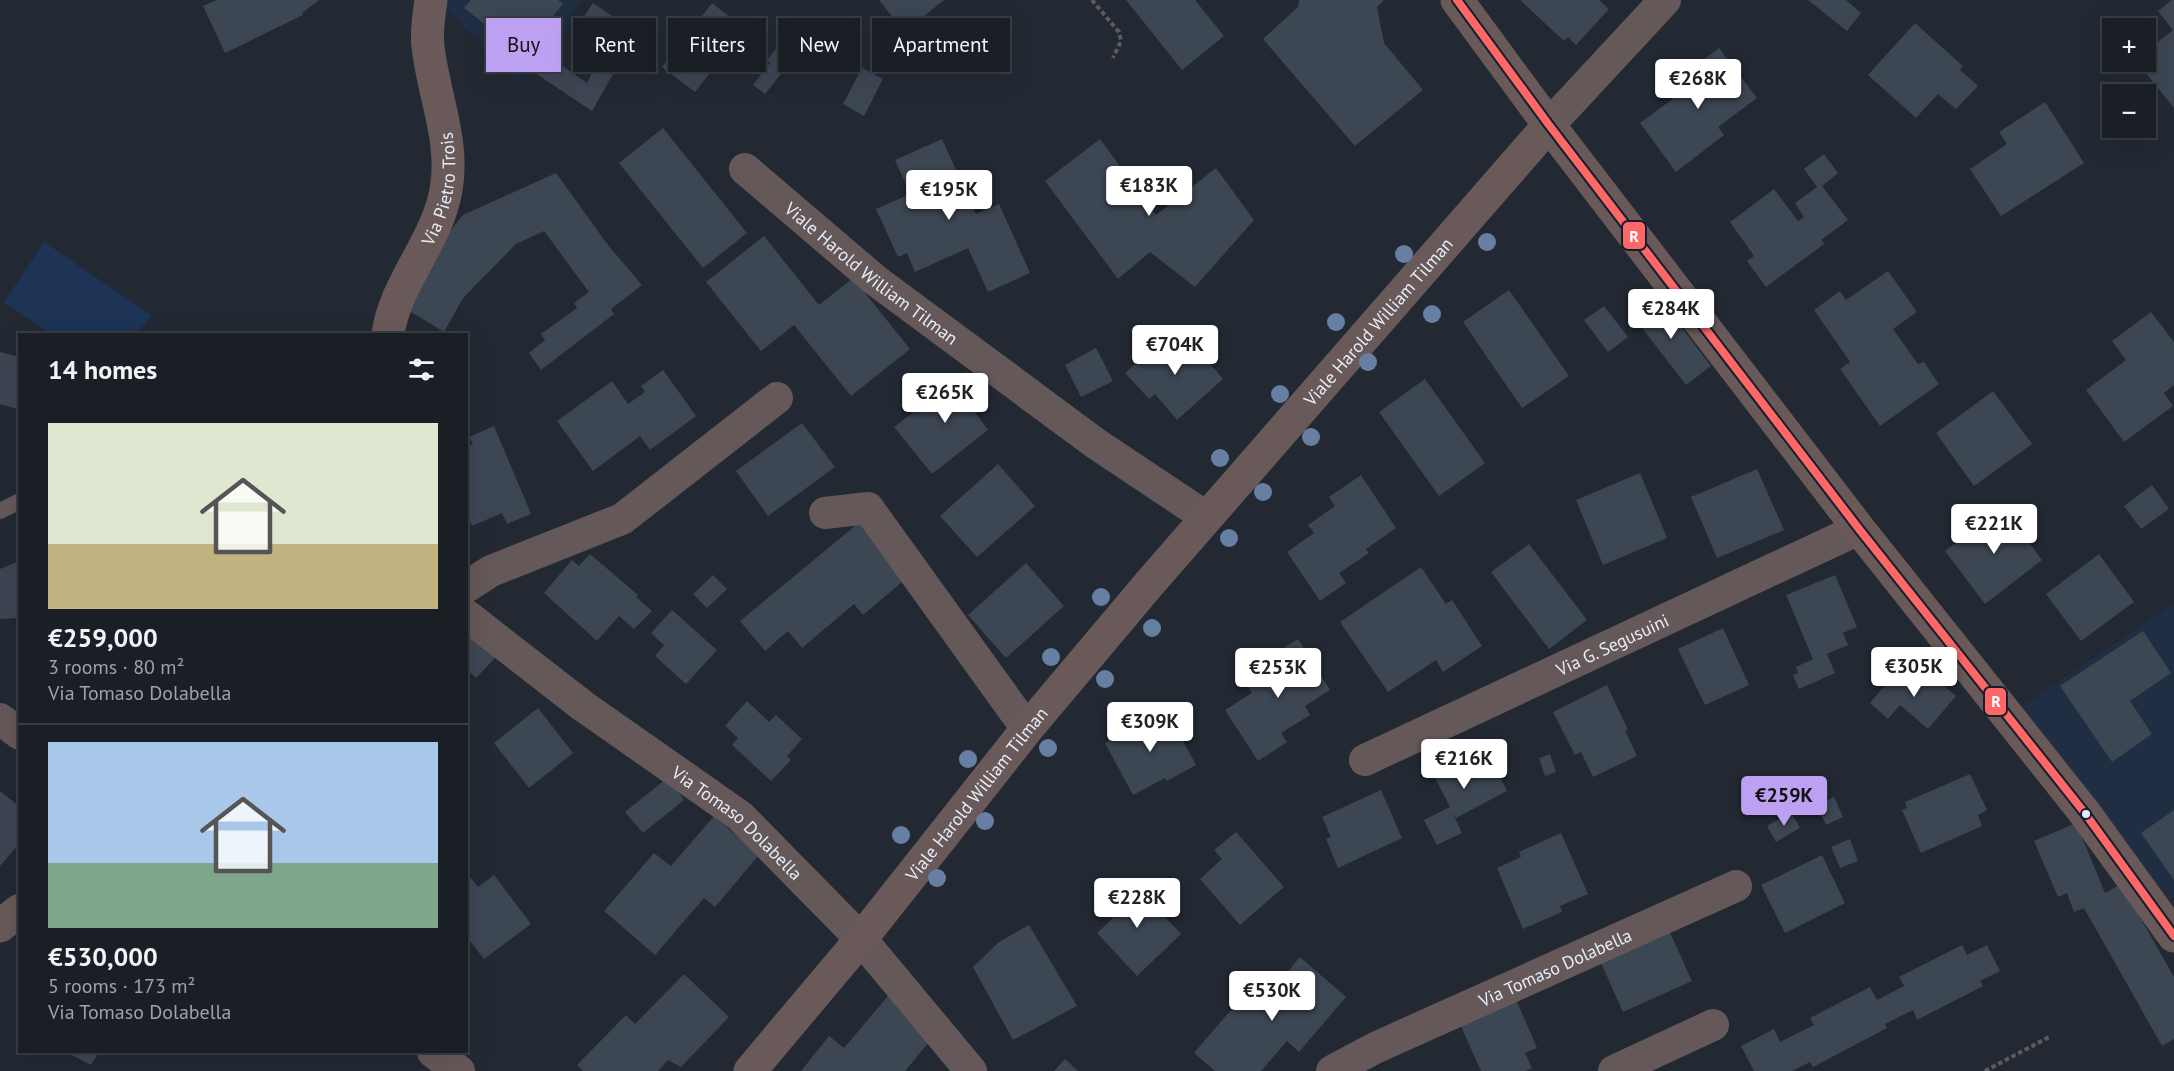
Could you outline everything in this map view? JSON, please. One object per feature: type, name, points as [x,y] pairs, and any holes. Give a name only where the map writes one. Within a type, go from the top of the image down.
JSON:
[{"type":"street","name":"Via Pietro Trois","points":[[388,333],[396,305],[440,214],[446,191],[449,166],[446,136],[428,43],[431,0]]},
{"type":"street","points":[[1457,0],[1549,125],[1859,529],[2084,812],[2174,936]]},
{"type":"street","points":[[1549,125],[1665,0]]},
{"type":"street","name":"Viale Harold William Tilman","points":[[750,1071],[861,939],[1027,729],[1206,517],[1549,125]]},
{"type":"street","name":"Viale Harold William Tilman","points":[[745,169],[875,280],[1095,443],[1206,517]]},
{"type":"street","points":[[468,586],[491,571],[622,519],[777,398]]},
{"type":"street","points":[[825,513],[868,508],[1027,729]]},
{"type":"street","name":"Via G. Segusuini","points":[[1365,760],[1859,529]]},
{"type":"street","name":"Via Tomaso Dolabella","points":[[468,617],[583,706],[740,816],[861,939],[971,1071]]},
{"type":"street","points":[[0,719],[18,732]]},
{"type":"street","name":"Via Tomaso Dolabella","points":[[1332,1071],[1381,1059],[1736,886]]},
{"type":"street","points":[[0,926],[18,912]]},
{"type":"street","points":[[1614,1071],[1713,1025]]},
{"type":"street","points":[[434,1053],[459,1071]]},
{"type":"lane","points":[[0,511],[18,502]]},
{"type":"path","points":[[1092,0],[1119,32],[1121,41],[1113,58]]},
{"type":"path","points":[[1985,1071],[2051,1036]]},
{"type":"shaded area","points":[[437,0],[580,0],[561,33],[561,18],[486,18],[486,49]]},
{"type":"shaded area","points":[[509,72],[526,72],[518,81]]},
{"type":"shaded area","points":[[44,242],[151,315],[138,333],[50,333],[4,302]]},
{"type":"shaded area","points":[[2174,603],[2174,897],[2148,915],[2005,718]]},
{"type":"building","points":[[217,0],[319,0],[302,13],[303,15],[225,53],[203,6]]},
{"type":"building","points":[[471,0],[558,0],[563,4],[551,18],[486,18],[486,25],[464,8]]},
{"type":"building","points":[[879,0],[944,0],[922,18],[893,18]]},
{"type":"building","points":[[1126,0],[1195,0],[1224,36],[1182,70]]},
{"type":"building","points":[[1299,0],[1384,0],[1377,7],[1384,43],[1423,90],[1355,146],[1263,39],[1298,7]]},
{"type":"building","points":[[1520,0],[1599,0],[1609,9],[1576,45],[1568,37],[1564,41]]},
{"type":"building","points":[[1808,0],[1846,0],[1861,13],[1847,31]]},
{"type":"building","points":[[2174,0],[2174,108],[2145,72],[2156,72],[2156,43],[2173,30],[2158,11]]},
{"type":"building","points":[[593,3],[615,18],[583,18]]},
{"type":"building","points":[[712,3],[731,18],[700,18]]},
{"type":"building","points":[[1915,23],[1963,66],[1960,70],[1978,86],[1956,109],[1938,94],[1916,118],[1868,75]]},
{"type":"building","points":[[778,46],[778,72],[782,72],[765,94],[753,85],[763,72],[766,72],[770,63],[767,60]]},
{"type":"building","points":[[1719,48],[1757,98],[1718,127],[1724,135],[1676,172],[1640,123],[1674,98],[1666,88]]},
{"type":"building","points":[[668,59],[668,72],[662,67]]},
{"type":"building","points":[[561,65],[587,83],[592,72],[614,72],[592,111],[534,72],[561,72]]},
{"type":"building","points":[[862,68],[883,79],[864,116],[843,104]]},
{"type":"building","points":[[669,72],[711,72],[695,92]]},
{"type":"building","points":[[2045,102],[2084,163],[2001,216],[1970,169],[2007,144],[1999,132]]},
{"type":"building","points":[[663,128],[747,233],[703,268],[619,163]]},
{"type":"building","points":[[942,139],[976,214],[999,204],[1030,273],[988,292],[968,248],[915,272],[907,253],[898,257],[876,209],[910,194],[895,160]]},
{"type":"building","points":[[1100,139],[1156,215],[1216,168],[1254,220],[1195,287],[1150,252],[1118,279],[1045,181]]},
{"type":"building","points":[[1824,154],[1838,173],[1822,186],[1848,220],[1821,240],[1824,244],[1766,287],[1747,261],[1754,256],[1730,222],[1774,189],[1798,221],[1804,217],[1795,203],[1817,187],[1804,169]]},
{"type":"building","points":[[556,173],[608,245],[642,285],[611,309],[614,314],[541,370],[529,353],[545,340],[541,334],[577,308],[574,303],[589,292],[544,231],[516,244],[463,298],[444,332],[403,307],[422,266],[463,215]]},
{"type":"building","points":[[764,236],[819,305],[853,278],[910,349],[851,396],[794,325],[761,351],[706,282]]},
{"type":"building","points":[[1888,271],[1917,312],[1893,329],[1918,364],[1924,362],[1939,384],[1880,426],[1840,369],[1850,362],[1814,310],[1840,291],[1846,300]]},
{"type":"building","points":[[1509,290],[1569,376],[1522,408],[1463,322]]},
{"type":"building","points":[[1657,295],[1711,366],[1686,385],[1632,315]]},
{"type":"building","points":[[1604,306],[1628,337],[1608,352],[1584,320]]},
{"type":"building","points":[[2151,312],[2174,342],[2174,385],[2164,393],[2173,406],[2124,442],[2086,390],[2126,360],[2112,341]]},
{"type":"building","points":[[1188,338],[1223,379],[1177,420],[1155,394],[1149,399],[1125,373],[1163,339],[1173,351]]},
{"type":"building","points":[[1096,348],[1113,381],[1081,397],[1065,365]]},
{"type":"building","points":[[0,352],[18,356],[18,409],[0,404]]},
{"type":"building","points":[[663,370],[696,416],[650,450],[640,436],[593,471],[557,421],[612,381],[628,404],[645,392],[641,386]]},
{"type":"building","points":[[967,372],[989,399],[974,411],[988,430],[932,474],[894,427]]},
{"type":"building","points":[[1425,379],[1485,463],[1439,496],[1379,412]]},
{"type":"building","points":[[1993,391],[2032,444],[1974,486],[1936,433]]},
{"type":"building","points":[[802,423],[835,467],[768,516],[736,471]]},
{"type":"building","points":[[494,426],[531,514],[507,524],[502,513],[472,526],[468,517],[468,446],[473,444],[469,437]]},
{"type":"building","points":[[998,464],[1035,506],[977,557],[940,516]]},
{"type":"building","points":[[1757,469],[1784,530],[1717,558],[1691,497]]},
{"type":"building","points":[[1640,473],[1667,538],[1603,565],[1576,500]]},
{"type":"building","points":[[1361,475],[1396,528],[1366,549],[1369,553],[1339,573],[1346,583],[1320,601],[1287,552],[1314,533],[1308,525],[1335,506],[1329,497]]},
{"type":"building","points":[[2152,485],[2169,509],[2141,529],[2124,506]]},
{"type":"building","points":[[2003,507],[2042,560],[1985,604],[1945,551]]},
{"type":"building","points":[[861,521],[908,577],[863,615],[854,604],[802,648],[788,631],[765,651],[740,621]]},
{"type":"building","points":[[1529,544],[1587,620],[1549,649],[1491,572]]},
{"type":"building","points":[[590,554],[638,595],[636,597],[652,611],[634,629],[619,616],[597,641],[544,593],[572,560],[579,566]]},
{"type":"building","points":[[2099,554],[2134,602],[2081,641],[2046,594]]},
{"type":"building","points":[[18,562],[18,618],[0,619],[0,569]]},
{"type":"building","points":[[1026,563],[1064,606],[1006,658],[968,615]]},
{"type":"building","points":[[1421,567],[1446,604],[1452,600],[1482,646],[1443,672],[1436,660],[1388,692],[1340,622]]},
{"type":"building","points":[[713,575],[727,589],[707,608],[693,594]]},
{"type":"building","points":[[1835,575],[1857,627],[1843,633],[1848,645],[1827,654],[1835,673],[1799,689],[1793,675],[1798,673],[1796,667],[1813,659],[1786,595]]},
{"type":"building","points":[[672,610],[717,650],[686,684],[655,656],[664,645],[651,633]]},
{"type":"building","points":[[468,628],[497,656],[476,678],[468,670]]},
{"type":"building","points":[[1723,628],[1749,685],[1705,705],[1678,649]]},
{"type":"building","points":[[2143,631],[2171,673],[2130,701],[2152,734],[2112,762],[2060,686]]},
{"type":"building","points":[[1298,639],[1330,690],[1305,706],[1310,715],[1281,733],[1287,742],[1258,761],[1225,710],[1252,693],[1246,684],[1268,669],[1263,661]]},
{"type":"building","points":[[1927,671],[1956,696],[1928,729],[1900,705],[1888,719],[1870,703],[1896,672],[1913,687]]},
{"type":"building","points":[[1607,685],[1628,730],[1625,731],[1637,756],[1593,777],[1581,752],[1575,755],[1553,712]]},
{"type":"building","points":[[747,701],[769,722],[776,715],[802,739],[787,756],[791,760],[771,781],[732,745],[738,738],[725,726]]},
{"type":"building","points":[[538,708],[573,753],[529,788],[494,743]]},
{"type":"building","points":[[1166,710],[1196,765],[1167,781],[1165,778],[1133,795],[1105,743]]},
{"type":"building","points":[[1483,743],[1507,791],[1456,818],[1452,812],[1462,833],[1437,845],[1424,820],[1450,807],[1431,770]]},
{"type":"building","points":[[1550,754],[1556,772],[1545,776],[1539,758]]},
{"type":"building","points":[[1970,774],[1987,810],[1978,815],[1982,826],[1921,853],[1902,810],[1907,808],[1905,802]]},
{"type":"building","points":[[667,778],[684,800],[643,833],[625,812]]},
{"type":"building","points":[[1381,790],[1402,838],[1338,868],[1326,839],[1331,837],[1322,817]]},
{"type":"building","points":[[0,791],[18,805],[18,845],[0,866]]},
{"type":"building","points":[[1834,797],[1843,817],[1826,825],[1817,805]]},
{"type":"building","points":[[2174,810],[2174,880],[2141,833]]},
{"type":"building","points":[[1791,812],[1800,828],[1776,842],[1767,826]]},
{"type":"building","points":[[714,816],[759,855],[715,907],[704,898],[655,955],[604,911],[654,853],[671,866]]},
{"type":"building","points":[[2076,823],[2105,893],[2121,884],[2174,977],[2174,1039],[2162,1046],[2084,908],[2074,912],[2067,893],[2058,897],[2034,841]]},
{"type":"building","points":[[1236,832],[1284,887],[1240,925],[1200,879],[1222,859],[1214,850]]},
{"type":"building","points":[[1561,833],[1588,894],[1560,906],[1562,912],[1523,929],[1497,868],[1521,857],[1519,852]]},
{"type":"building","points":[[1850,839],[1858,861],[1840,868],[1831,847]]},
{"type":"building","points":[[1822,855],[1845,903],[1785,933],[1761,885]]},
{"type":"building","points":[[468,874],[478,887],[494,875],[531,924],[484,959],[468,939]]},
{"type":"building","points":[[1130,880],[1181,934],[1137,976],[1097,933],[1116,915],[1105,903]]},
{"type":"building","points":[[1029,925],[1077,1006],[1013,1040],[973,967],[999,942]]},
{"type":"building","points":[[1668,928],[1692,981],[1623,1012],[1601,963]]},
{"type":"building","points":[[1962,945],[1967,955],[1987,945],[2000,971],[1980,981],[1983,986],[1917,1020],[1913,1010],[1885,1024],[1887,1028],[1813,1067],[1810,1062],[1792,1071],[1754,1071],[1741,1046],[1774,1029],[1780,1042],[1814,1025],[1810,1018],[1870,987],[1877,1000],[1904,986],[1899,977]]},
{"type":"building","points":[[1300,957],[1346,997],[1299,1052],[1287,1041],[1261,1071],[1215,1071],[1194,1053],[1242,997],[1256,1009]]},
{"type":"building","points":[[684,974],[729,1017],[681,1067],[668,1060],[658,1071],[583,1071],[577,1065],[626,1015],[635,1024]]},
{"type":"building","points":[[888,996],[935,1035],[905,1071],[801,1071],[829,1036],[844,1048]]},
{"type":"building","points":[[1515,997],[1537,1048],[1525,1053],[1532,1068],[1526,1071],[1481,1071],[1459,1022]]},
{"type":"building","points":[[68,1053],[98,1053],[91,1065]]},
{"type":"building","points":[[1065,1059],[1078,1071],[1054,1071]]},
{"type":"transit line","name":"R","points":[[1457,0],[1549,125],[1859,529],[2084,812],[2174,936]]}]
